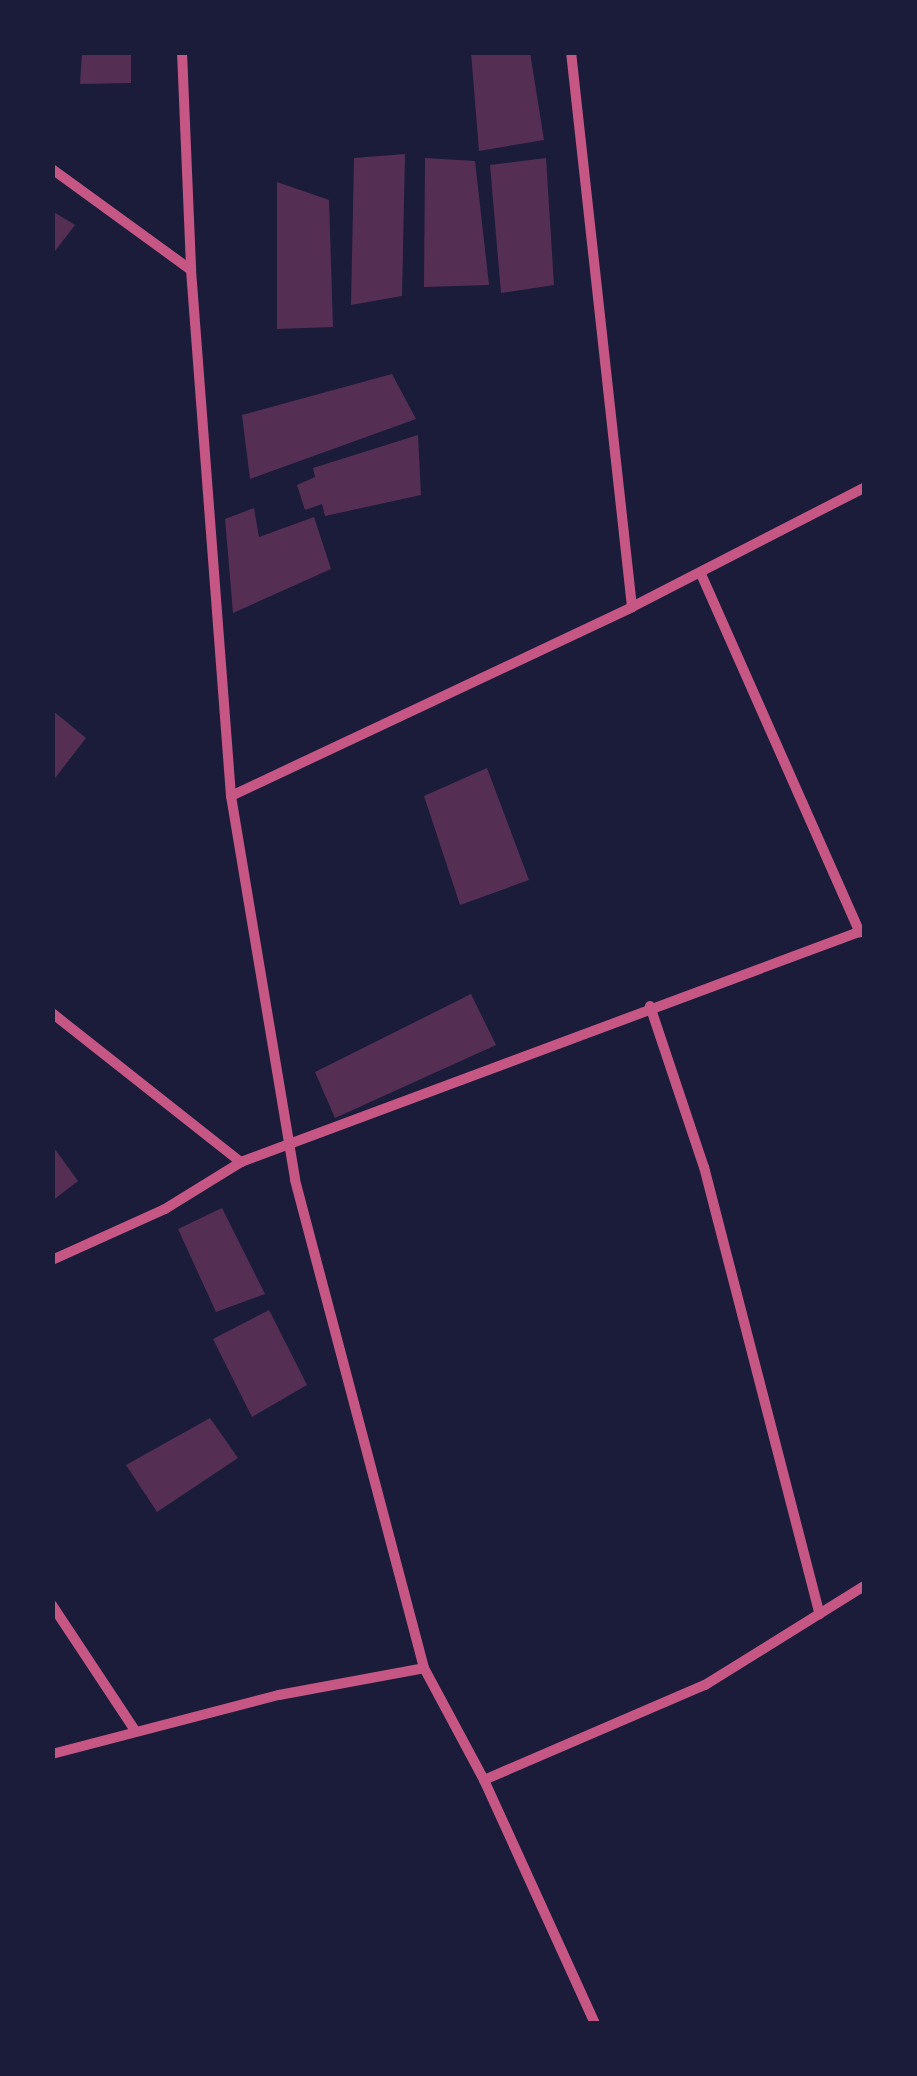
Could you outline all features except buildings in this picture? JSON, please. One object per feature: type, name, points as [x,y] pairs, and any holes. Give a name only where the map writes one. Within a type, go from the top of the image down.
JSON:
[{"type":"street","points":[[182,52],[191,270],[231,796],[290,1147],[424,1668],[484,1780],[595,2024]]},
{"type":"street","points":[[571,52],[632,607]]},
{"type":"street","points":[[52,169],[191,270]]},
{"type":"street","points":[[231,796],[701,574],[864,488]]},
{"type":"street","points":[[52,1260],[165,1209],[241,1162],[290,1147],[650,1006],[862,931],[701,574]]},
{"type":"street","points":[[650,1006],[704,1168],[820,1614]]},
{"type":"street","points":[[52,1013],[241,1162]]},
{"type":"street","points":[[484,1780],[706,1685],[864,1586]]},
{"type":"street","points":[[52,1605],[134,1729]]},
{"type":"street","points":[[52,1754],[134,1729],[424,1668]]}]
